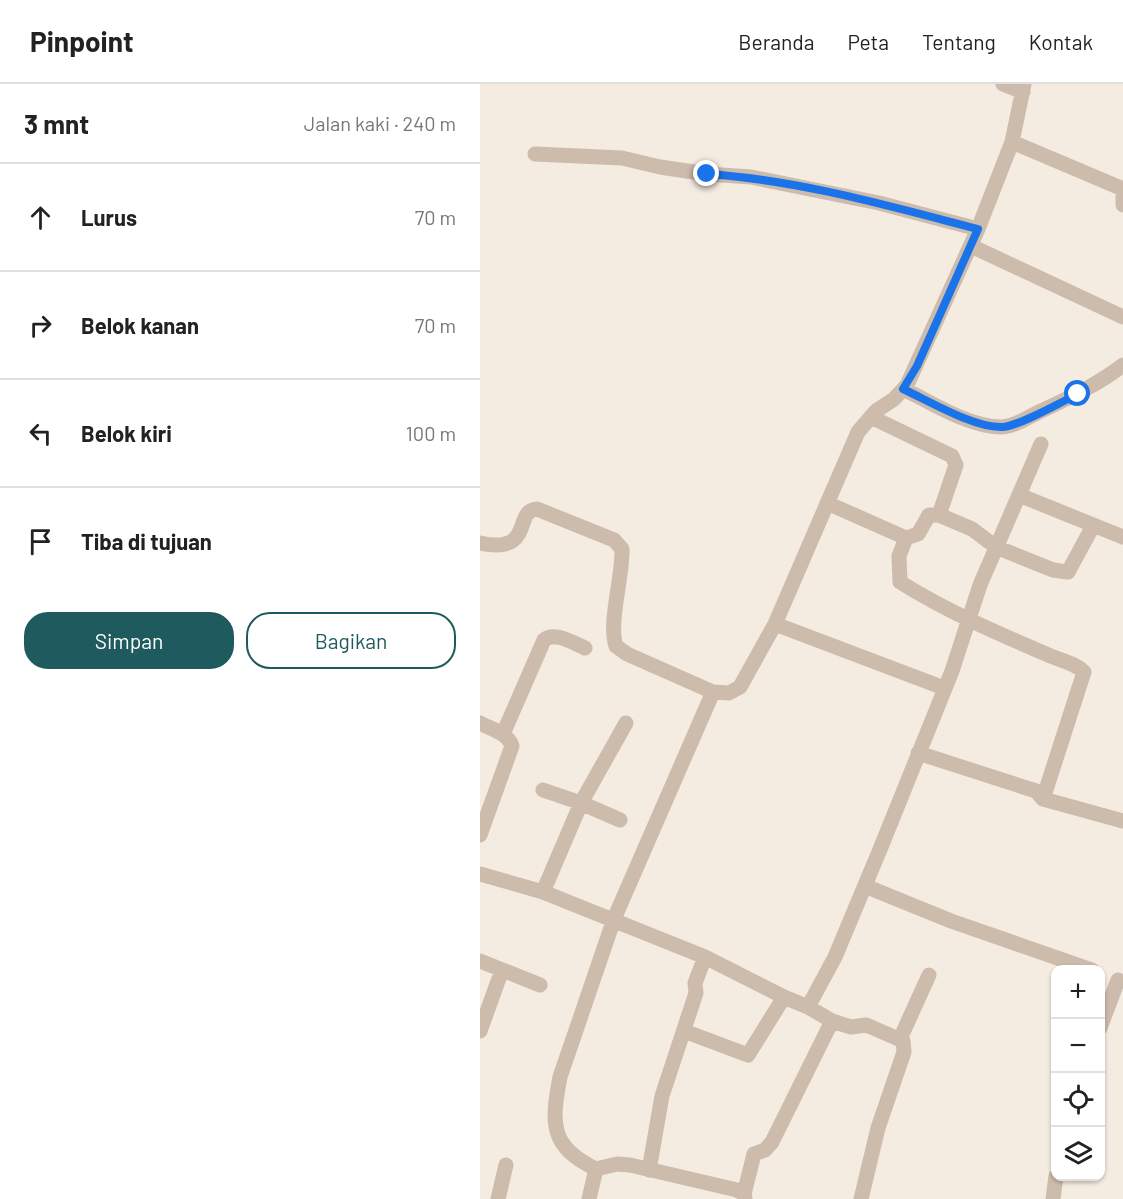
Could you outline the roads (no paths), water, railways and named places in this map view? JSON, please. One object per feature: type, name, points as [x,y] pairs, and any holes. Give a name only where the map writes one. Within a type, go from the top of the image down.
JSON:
[{"type":"street","points":[[480,543],[505,546],[519,533],[528,512],[537,508],[614,540],[622,549],[623,565],[614,628],[616,646],[627,654],[713,692],[729,693],[740,687],[775,624],[858,432],[903,389],[917,366],[971,246],[1012,142],[1024,88],[1004,84]]},
{"type":"street","points":[[1012,142],[1123,189]]},
{"type":"street","points":[[535,154],[622,158],[660,167],[707,174],[751,177],[879,203],[978,229]]},
{"type":"street","points":[[1123,195],[1123,206]]},
{"type":"street","points":[[971,246],[1123,317]]},
{"type":"street","points":[[903,389],[954,414],[973,421],[1003,427],[1015,424],[1063,401],[1106,378],[1123,365]]},
{"type":"street","points":[[1106,378],[1123,379]]},
{"type":"street","points":[[872,417],[952,456],[956,465],[939,515]]},
{"type":"street","points":[[808,1007],[835,957],[865,886],[952,671],[980,585],[1041,444]]},
{"type":"street","points":[[1019,495],[1123,537]]},
{"type":"street","points":[[827,503],[906,538],[918,534],[929,515],[939,515],[972,530],[996,547],[1053,570],[1068,572],[1093,526]]},
{"type":"street","points":[[906,538],[898,556],[900,582],[942,606],[1047,655],[1072,664],[1084,672],[1043,799]]},
{"type":"street","points":[[775,624],[944,688]]},
{"type":"street","points":[[503,734],[544,640],[555,636],[585,648]]},
{"type":"street","points":[[713,692],[614,919],[566,1058],[556,1099],[557,1131],[562,1145],[575,1158],[596,1169],[617,1164],[737,1190],[745,1196],[754,1154],[765,1150],[772,1142],[832,1021]]},
{"type":"street","points":[[480,723],[503,734],[510,740],[512,746],[480,836]]},
{"type":"street","points":[[543,892],[581,803],[626,723]]},
{"type":"street","points":[[918,753],[1036,791],[1043,799],[1123,821]]},
{"type":"street","points":[[543,790],[620,820]]},
{"type":"street","points":[[480,874],[543,892],[705,957],[832,1021],[851,1027],[866,1025],[900,1039],[905,1046],[904,1052],[878,1128],[861,1199]]},
{"type":"street","points":[[865,886],[951,921],[1080,965]]},
{"type":"street","points":[[649,1170],[662,1096],[697,990],[694,983],[705,957]]},
{"type":"street","points":[[480,961],[540,985]]},
{"type":"street","points":[[480,1031],[502,970]]},
{"type":"street","points":[[900,1039],[929,975]]},
{"type":"street","points":[[1105,975],[1120,981],[1105,1019]]},
{"type":"street","points":[[684,1031],[748,1055],[784,997]]},
{"type":"street","points":[[498,1199],[506,1165]]},
{"type":"street","points":[[589,1199],[596,1169]]},
{"type":"street","points":[[1053,1199],[1055,1181]]}]
